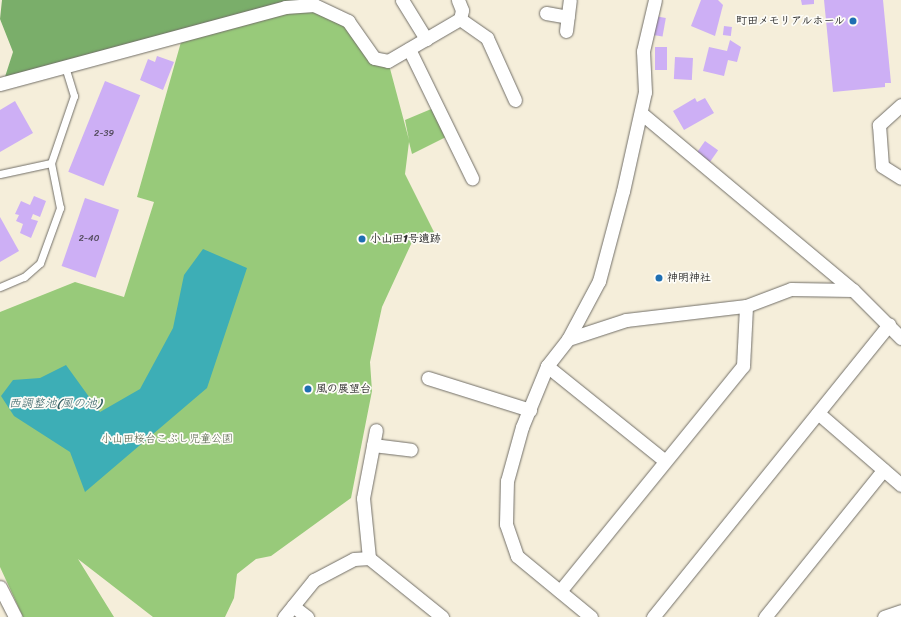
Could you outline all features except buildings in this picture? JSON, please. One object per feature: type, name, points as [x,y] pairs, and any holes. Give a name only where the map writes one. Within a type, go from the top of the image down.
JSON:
[{"type":"street","points":[[402,0],[426,39]]},
{"type":"street","points":[[0,84],[285,7],[314,4],[348,21],[374,58],[388,61],[460,19],[462,10],[458,0]]},
{"type":"street","points":[[566,31],[570,0]]},
{"type":"street","points":[[591,617],[517,556],[506,524],[507,481],[530,410],[547,366],[568,339],[599,281],[641,113],[645,92],[643,51],[655,0]]},
{"type":"street","points":[[546,13],[568,16]]},
{"type":"street","points":[[460,19],[486,38],[515,100]]},
{"type":"street","points":[[409,49],[472,178]]},
{"type":"street","points":[[901,105],[879,125],[882,166],[901,178]]},
{"type":"street","points":[[641,113],[853,290],[889,324],[901,338]]},
{"type":"street","points":[[568,339],[626,320],[746,306],[791,289],[853,290]]},
{"type":"street","points":[[560,591],[664,460],[743,366],[746,306]]},
{"type":"street","points":[[653,617],[889,324]]},
{"type":"street","points":[[547,366],[664,460]]},
{"type":"street","points":[[428,378],[530,410]]},
{"type":"street","points":[[818,413],[901,485]]},
{"type":"street","points":[[369,558],[363,498],[376,430]]},
{"type":"street","points":[[373,445],[411,450]]},
{"type":"street","points":[[765,617],[883,470]]},
{"type":"street","points":[[284,617],[314,580],[354,559],[369,558],[442,617]]},
{"type":"street","points":[[0,587],[15,617]]},
{"type":"street","points":[[293,606],[307,617]]},
{"type":"street","points":[[884,617],[901,611]]},
{"type":"lane","points":[[0,287],[24,277],[45,255],[60,208],[50,163],[74,96],[65,66]]},
{"type":"lane","points":[[0,174],[50,163]]},
{"type":"green space","points":[[2,0],[319,0],[314,5],[3,83],[13,52],[0,19]]},
{"type":"green space","name":"小山田桜台こぶし児童公園","points":[[314,5],[348,21],[374,57],[388,61],[409,140],[405,120],[436,107],[450,135],[412,154],[409,142],[405,174],[434,232],[412,242],[382,307],[370,362],[372,391],[351,498],[271,556],[256,559],[237,574],[234,598],[225,617],[153,617],[78,559],[114,617],[23,617],[0,567],[0,312],[75,282],[124,297],[154,202],[137,197],[183,35]]},
{"type":"water","name":"西調整池(風の池)","points":[[203,249],[247,268],[207,388],[85,492],[70,452],[14,416],[1,396],[13,380],[40,378],[66,365],[100,412],[140,389],[173,328],[184,275]]},
{"type":"place","name":"町田メモリアルホール","points":[[853,21]]},
{"type":"place","name":"小山田1号遺跡","points":[[362,239]]},
{"type":"place","name":"神明神社","points":[[659,278]]},
{"type":"place","name":"風の展望台","points":[[308,389]]}]
